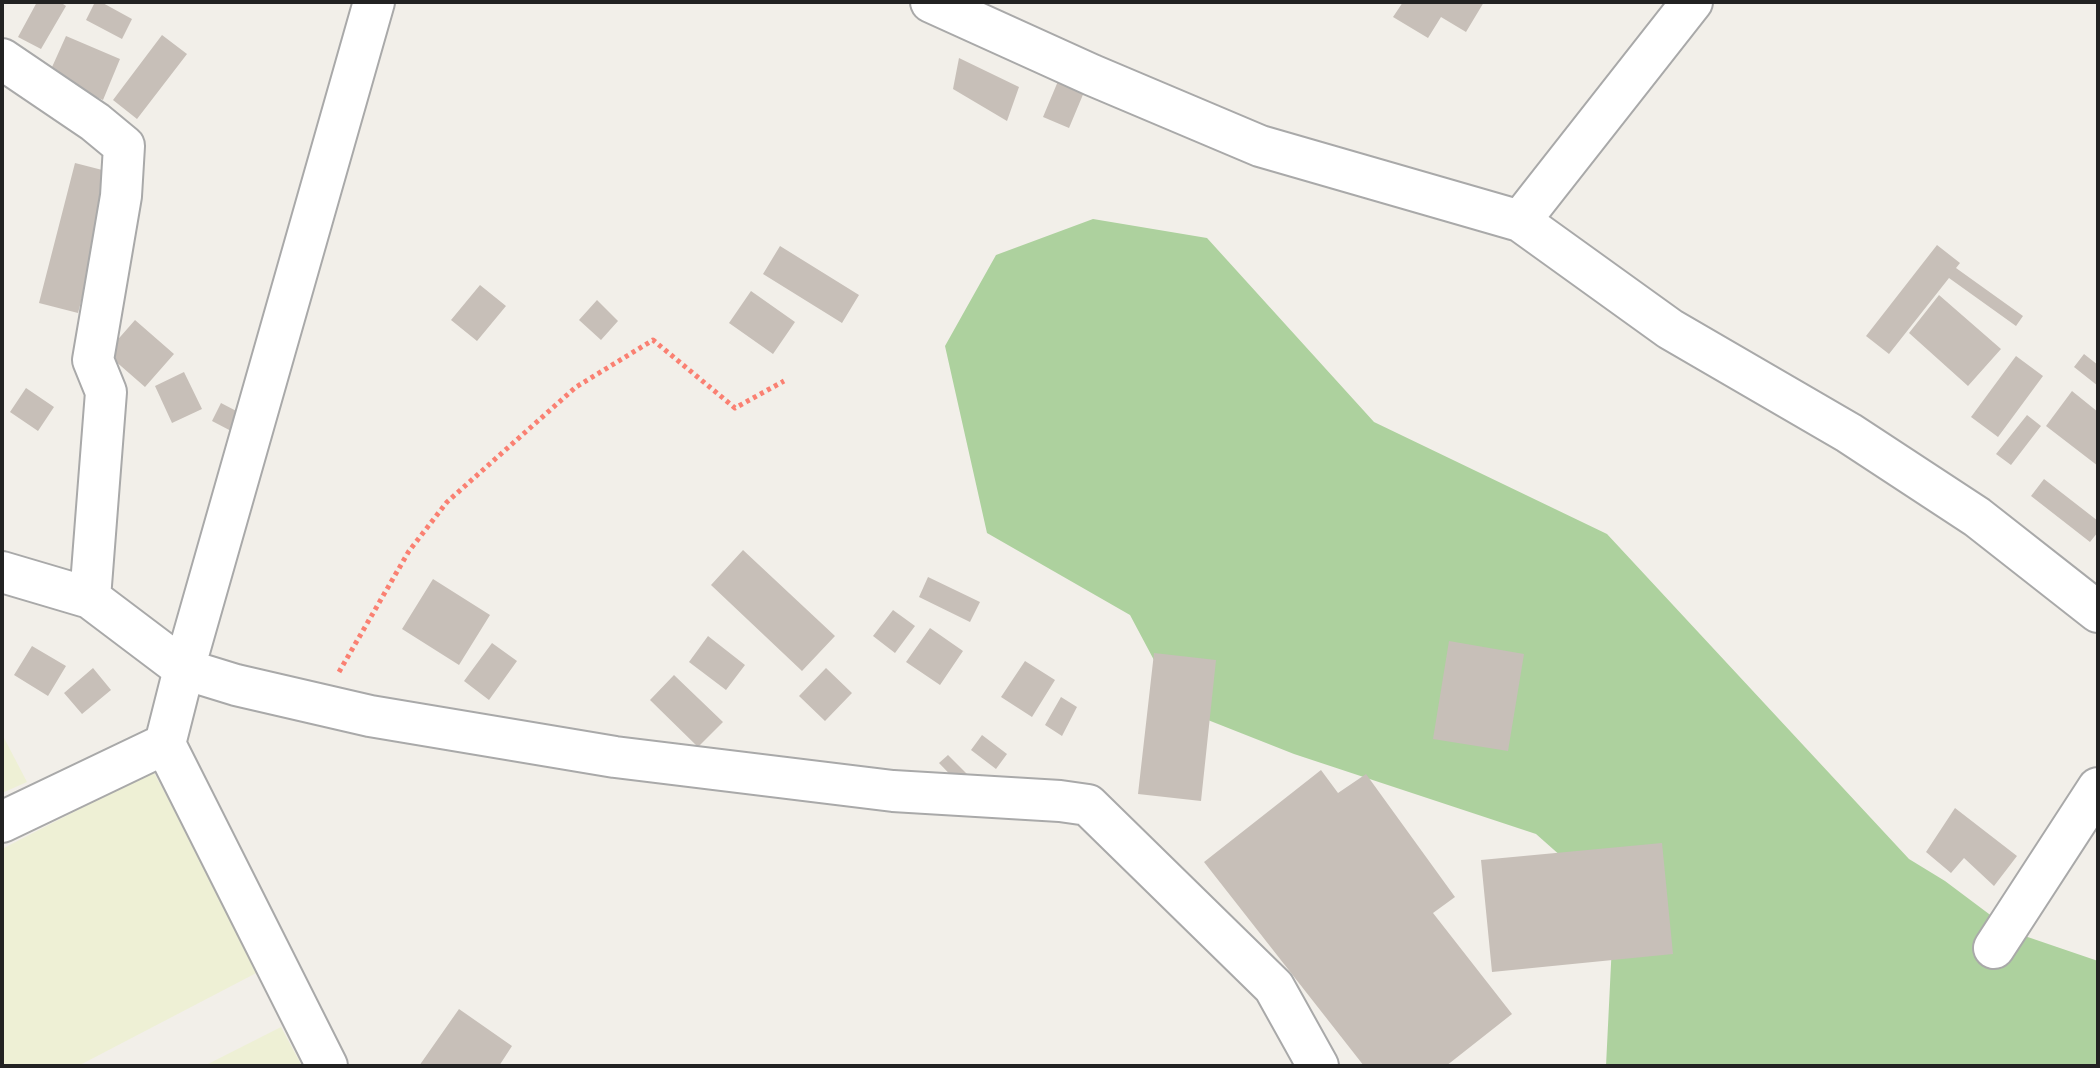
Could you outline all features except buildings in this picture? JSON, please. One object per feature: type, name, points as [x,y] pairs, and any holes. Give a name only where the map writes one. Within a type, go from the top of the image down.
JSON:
[{"type":"street","points":[[327,1066],[165,744],[374,2]]},
{"type":"street","points":[[931,2],[1260,146],[1520,221],[1670,329],[1849,433],[1977,517],[2098,612]]},
{"type":"street","points":[[1520,221],[1683,5]]},
{"type":"street","points":[[2,59],[95,122],[124,146],[121,196],[93,360],[106,392],[90,598]]},
{"type":"street","points":[[2,572],[90,598],[184,669],[370,716],[615,757],[893,791],[1088,805],[1274,987],[1318,1066]]},
{"type":"street","points":[[2,822],[165,744]]},
{"type":"street","points":[[1994,948],[2098,788]]},
{"type":"path","points":[[320,704],[409,551],[447,502],[576,387],[653,340],[735,408],[784,381]]},
{"type":"green space","points":[[1093,219],[1207,238],[1374,422],[1607,534],[1909,859],[1945,881],[2013,932],[2098,961],[2098,1066],[1606,1066],[1614,903],[1536,834],[1294,754],[1180,709],[1130,615],[987,533],[945,346],[996,255]]},
{"type":"green space","points":[[2,734],[27,782],[2,793]]},
{"type":"green space","points":[[153,771],[262,970],[78,1066],[2,1066],[2,849]]},
{"type":"green space","points":[[281,1027],[302,1066],[204,1066]]}]
